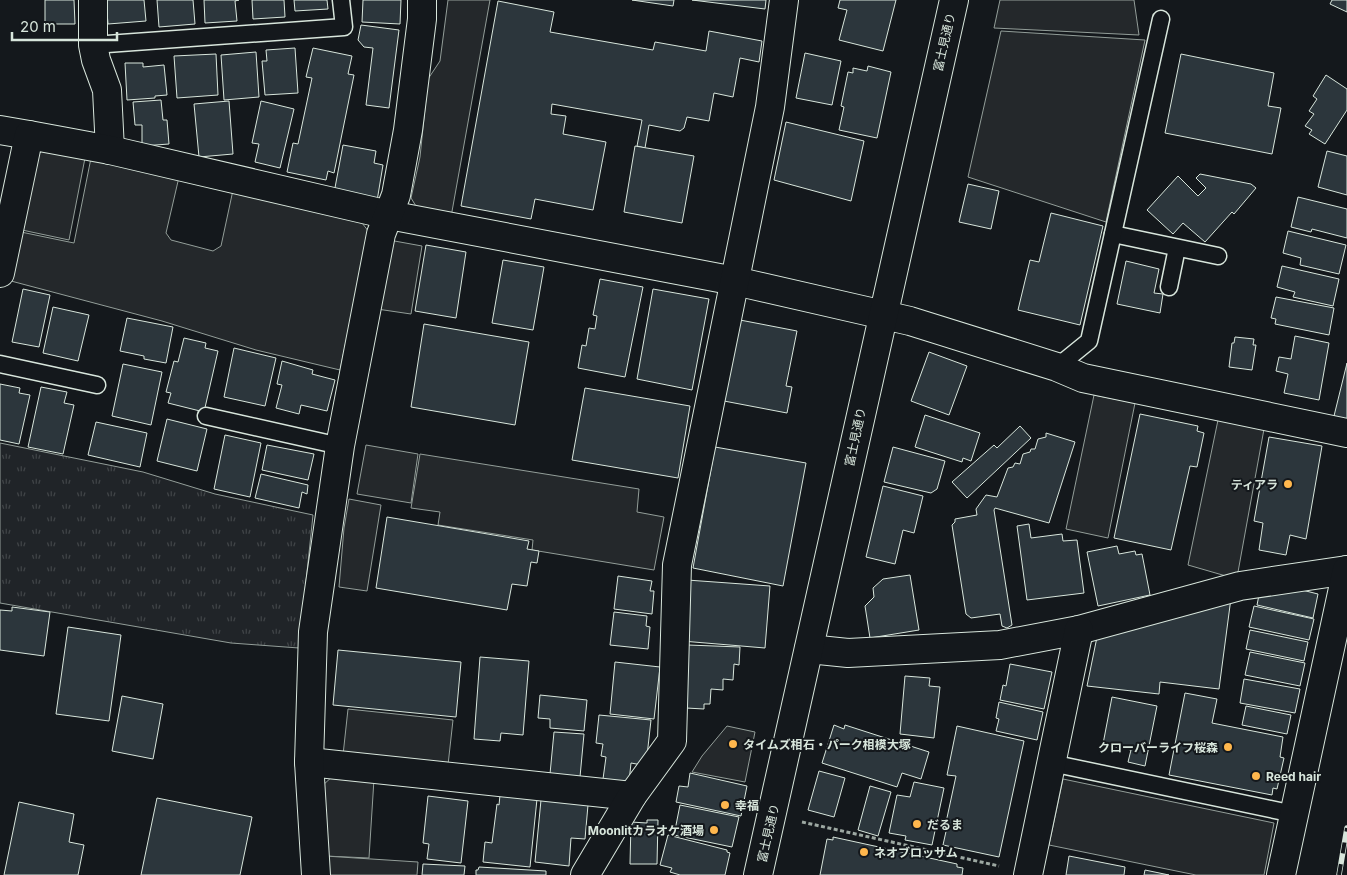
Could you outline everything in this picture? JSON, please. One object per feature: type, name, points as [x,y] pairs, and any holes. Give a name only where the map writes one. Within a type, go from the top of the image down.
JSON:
[{"type":"street","points":[[93,0],[93,45],[96,60],[107,90],[110,150]]},
{"type":"street","points":[[316,875],[309,762],[313,632],[340,446],[381,234],[396,195],[408,130],[422,19],[422,0]]},
{"type":"street","points":[[585,875],[632,796],[672,741],[677,565],[770,107],[784,0]]},
{"type":"street","name":"富士見通り","points":[[758,875],[954,0]]},
{"type":"street","points":[[0,130],[110,150],[389,215],[735,281],[910,321],[1057,367],[1083,378],[1347,433]]},
{"type":"street","points":[[1,264],[29,135]]},
{"type":"street","points":[[809,649],[848,653],[1000,645],[1079,630],[1240,586],[1347,570],[1281,875]]},
{"type":"street","points":[[1028,874],[1079,630]]},
{"type":"street","points":[[309,762],[632,796]]},
{"type":"lane","points":[[93,45],[344,27],[341,0]]},
{"type":"lane","points":[[1057,367],[1089,341],[1162,19]]},
{"type":"lane","points":[[1113,234],[1218,256]]},
{"type":"lane","points":[[1169,286],[1177,248]]},
{"type":"lane","points":[[0,364],[97,385]]},
{"type":"lane","points":[[206,416],[340,446]]},
{"type":"lane","points":[[1051,763],[1294,814]]},
{"type":"path","points":[[794,820],[1028,874]]},
{"type":"green space","points":[[0,443],[143,472],[215,494],[313,515],[299,648],[231,643],[0,603]]},
{"type":"shaded area","points":[[448,0],[490,0],[451,217],[419,211],[411,198],[420,157],[428,79],[440,61]]},
{"type":"shaded area","points":[[1000,0],[1134,0],[1139,35],[994,28]]},
{"type":"shaded area","points":[[1001,31],[1145,40],[1106,222],[968,177]]},
{"type":"shaded area","points":[[42,151],[85,158],[69,240],[22,230],[36,157]]},
{"type":"shaded area","points":[[91,158],[179,177],[166,233],[171,240],[213,251],[221,246],[233,190],[362,223],[369,232],[340,370],[256,350],[162,321],[11,281],[21,232],[74,243]]},
{"type":"shaded area","points":[[389,240],[422,246],[411,314],[377,309]]},
{"type":"shaded area","points":[[1094,395],[1135,403],[1108,538],[1066,529]]},
{"type":"shaded area","points":[[1218,420],[1264,429],[1238,572],[1226,576],[1188,565]]},
{"type":"shaded area","points":[[366,445],[418,454],[411,503],[357,494]]},
{"type":"shaded area","points":[[420,454],[639,489],[637,512],[664,517],[654,570],[532,550],[533,540],[438,525],[440,512],[411,508]]},
{"type":"shaded area","points":[[349,499],[381,505],[367,591],[339,587],[344,528]]},
{"type":"shaded area","points":[[348,709],[453,720],[448,765],[343,755]]},
{"type":"shaded area","name":"タイムズ相石・パーク相模大塚","points":[[727,726],[755,732],[745,782],[692,772],[702,756]]},
{"type":"shaded area","points":[[334,775],[374,779],[369,858],[325,856],[322,786]]},
{"type":"shaded area","points":[[1063,779],[1274,823],[1264,875],[1196,875],[1049,845]]},
{"type":"shaded area","points":[[325,856],[418,862],[417,875],[326,875]]},
{"type":"building","points":[[45,0],[74,0],[75,24],[45,24]]},
{"type":"building","points":[[106,0],[144,0],[146,21],[108,24]]},
{"type":"building","points":[[157,0],[193,0],[195,24],[159,27]]},
{"type":"building","points":[[204,0],[239,0],[235,1],[237,21],[205,23]]},
{"type":"building","points":[[252,0],[284,0],[285,17],[253,19]]},
{"type":"building","points":[[294,0],[327,0],[328,9],[295,11]]},
{"type":"building","points":[[363,0],[401,0],[400,24],[362,22]]},
{"type":"building","points":[[632,0],[674,0],[673,6]]},
{"type":"building","points":[[692,0],[766,0],[765,9]]},
{"type":"building","points":[[840,0],[896,0],[883,51],[839,40],[847,10],[838,8]]},
{"type":"building","points":[[1332,0],[1347,0],[1347,12],[1330,4]]},
{"type":"building","points":[[498,1],[554,12],[550,32],[653,50],[655,42],[706,51],[709,31],[762,41],[759,62],[740,58],[733,97],[714,93],[709,121],[687,117],[684,128],[680,131],[649,125],[645,148],[637,146],[642,120],[552,104],[551,114],[566,116],[563,134],[606,142],[593,210],[535,199],[531,219],[461,206]]},
{"type":"building","points":[[361,25],[399,30],[389,108],[366,105],[373,48],[364,47],[358,40]]},
{"type":"building","points":[[295,48],[298,93],[265,95],[262,61],[267,61],[266,50]]},
{"type":"building","points":[[313,48],[352,56],[348,74],[354,75],[334,173],[328,171],[326,180],[287,172],[293,143],[298,144],[312,78],[306,77]]},
{"type":"building","points":[[256,52],[259,97],[224,100],[221,55]]},
{"type":"building","points":[[805,53],[841,61],[832,105],[796,98]]},
{"type":"building","points":[[216,54],[218,95],[177,98],[174,56]]},
{"type":"building","points":[[1181,54],[1274,73],[1268,106],[1281,108],[1272,154],[1165,133]]},
{"type":"building","points":[[125,63],[143,63],[143,67],[164,65],[167,95],[127,100]]},
{"type":"building","points":[[868,66],[891,72],[877,138],[839,130],[844,107],[841,106],[848,72],[853,73],[853,68],[867,71]]},
{"type":"building","points":[[1326,75],[1347,89],[1347,110],[1325,144],[1309,134],[1312,130],[1305,126],[1314,114],[1309,111],[1317,99],[1313,96]]},
{"type":"building","points":[[161,100],[163,120],[167,120],[169,144],[142,146],[142,125],[135,125],[133,102]]},
{"type":"building","points":[[229,101],[233,154],[199,157],[194,104]]},
{"type":"building","points":[[261,101],[294,109],[280,168],[255,162],[259,144],[252,143]]},
{"type":"building","points":[[786,122],[864,141],[851,201],[774,180]]},
{"type":"building","points":[[343,145],[376,151],[374,163],[383,165],[377,201],[334,193]]},
{"type":"building","points":[[635,146],[694,156],[682,223],[624,212]]},
{"type":"building","points":[[1327,151],[1347,156],[1347,195],[1318,187]]},
{"type":"building","points":[[1200,174],[1251,184],[1256,188],[1234,214],[1232,212],[1205,242],[1183,223],[1173,234],[1147,210],[1178,176],[1198,196],[1206,188],[1196,178]]},
{"type":"building","points":[[968,184],[999,191],[991,229],[959,222]]},
{"type":"building","points":[[1298,197],[1347,209],[1347,238],[1312,229],[1311,232],[1291,227]]},
{"type":"building","points":[[1051,213],[1103,226],[1080,325],[1018,310],[1030,260],[1039,262]]},
{"type":"building","points":[[1288,231],[1346,245],[1339,274],[1300,265],[1301,258],[1283,253]]},
{"type":"building","points":[[426,245],[466,252],[456,318],[415,311]]},
{"type":"building","points":[[503,260],[544,267],[533,330],[492,323]]},
{"type":"building","points":[[1126,261],[1159,269],[1154,293],[1163,294],[1160,313],[1117,304]]},
{"type":"building","points":[[1282,266],[1339,279],[1333,306],[1293,297],[1295,292],[1277,287]]},
{"type":"building","points":[[600,279],[643,287],[625,377],[578,368],[582,345],[586,346],[589,328],[595,329],[597,316],[593,315]]},
{"type":"building","points":[[23,289],[50,295],[39,347],[12,342]]},
{"type":"building","points":[[653,289],[709,299],[692,390],[637,379]]},
{"type":"building","points":[[1276,297],[1334,308],[1329,335],[1275,324],[1276,319],[1271,318]]},
{"type":"building","points":[[53,307],[89,315],[78,361],[43,353]]},
{"type":"building","points":[[127,318],[173,327],[166,363],[144,359],[144,356],[120,351]]},
{"type":"building","points":[[740,320],[797,331],[786,386],[792,387],[787,413],[724,401]]},
{"type":"building","points":[[424,324],[529,342],[515,425],[411,407]]},
{"type":"building","points":[[1295,336],[1329,343],[1319,400],[1284,393],[1288,374],[1276,371],[1279,357],[1291,359]]},
{"type":"building","points":[[1235,337],[1254,339],[1253,345],[1256,345],[1252,370],[1229,367],[1232,343],[1234,343]]},
{"type":"building","points":[[184,338],[206,343],[205,348],[218,351],[204,412],[168,403],[171,393],[166,392],[174,361],[178,362]]},
{"type":"building","points":[[234,348],[276,358],[265,406],[224,397]]},
{"type":"building","points":[[929,352],[967,366],[949,415],[911,401]]},
{"type":"building","points":[[282,361],[313,370],[312,374],[335,380],[327,411],[301,405],[299,414],[276,408],[282,385],[277,384]]},
{"type":"building","points":[[1347,363],[1347,420],[1334,416]]},
{"type":"building","points":[[123,364],[162,372],[151,425],[112,416]]},
{"type":"building","points":[[0,384],[20,388],[19,393],[30,395],[19,444],[0,440]]},
{"type":"building","points":[[41,387],[67,392],[64,403],[74,405],[63,454],[28,447]]},
{"type":"building","points":[[585,388],[690,406],[678,478],[572,460]]},
{"type":"building","points":[[1140,414],[1198,426],[1197,431],[1204,433],[1197,467],[1190,466],[1171,550],[1114,538]]},
{"type":"building","points":[[925,415],[980,433],[971,461],[963,458],[962,462],[915,447]]},
{"type":"building","points":[[167,419],[207,429],[197,471],[157,461]]},
{"type":"building","points":[[96,422],[147,433],[140,467],[88,455]]},
{"type":"building","points":[[1020,426],[1031,438],[967,498],[952,482],[994,445],[997,448]]},
{"type":"building","points":[[1046,433],[1075,442],[1049,523],[995,508],[994,510],[1012,625],[1007,628],[1002,626],[1000,614],[971,618],[966,614],[952,525],[955,519],[977,515],[976,509],[986,495],[997,497],[1008,468],[1013,467],[1015,463],[1020,464],[1023,454],[1030,452],[1031,449],[1035,449],[1038,439],[1046,437]]},
{"type":"building","points":[[225,435],[261,443],[250,497],[214,489]]},
{"type":"building","name":"ティアラ","points":[[1269,437],[1322,446],[1306,539],[1290,535],[1286,555],[1259,550],[1263,523],[1254,521]]},
{"type":"building","points":[[267,445],[314,454],[308,480],[262,470]]},
{"type":"building","points":[[715,447],[806,463],[783,586],[693,568]]},
{"type":"building","points":[[893,447],[945,461],[937,489],[931,493],[884,482]]},
{"type":"building","points":[[261,474],[308,485],[307,494],[302,492],[299,508],[255,498]]},
{"type":"building","points":[[883,486],[923,496],[914,533],[903,530],[895,564],[866,557]]},
{"type":"building","points":[[387,517],[529,541],[527,549],[539,551],[537,563],[531,562],[527,586],[512,584],[507,610],[376,588]]},
{"type":"building","points":[[1029,524],[1031,538],[1062,534],[1063,541],[1077,540],[1084,593],[1027,600],[1017,526]]},
{"type":"building","points":[[1117,546],[1119,554],[1135,551],[1136,555],[1142,554],[1150,595],[1098,606],[1087,552]]},
{"type":"building","points":[[910,575],[919,630],[870,638],[865,606],[874,597],[873,588],[883,579]]},
{"type":"building","points":[[618,576],[652,581],[650,591],[654,591],[652,614],[614,609]]},
{"type":"building","points":[[687,580],[770,586],[765,648],[682,641]]},
{"type":"building","points":[[1298,589],[1318,594],[1313,618],[1257,605],[1259,595]]},
{"type":"building","points":[[1231,598],[1219,689],[1160,682],[1159,694],[1087,686],[1097,637]]},
{"type":"building","points":[[1254,606],[1314,619],[1309,640],[1249,627]]},
{"type":"building","points":[[12,607],[50,612],[44,656],[0,650],[0,610],[12,611]]},
{"type":"building","points":[[614,612],[647,616],[646,626],[650,627],[648,649],[610,645]]},
{"type":"building","points":[[68,627],[121,635],[109,721],[56,714]]},
{"type":"building","points":[[1250,630],[1308,642],[1304,661],[1246,649]]},
{"type":"building","points":[[688,645],[740,647],[739,665],[734,664],[733,680],[723,679],[723,690],[711,689],[710,704],[704,704],[704,709],[686,708]]},
{"type":"building","points":[[338,650],[461,662],[456,717],[333,705]]},
{"type":"building","points":[[1250,652],[1305,663],[1300,686],[1245,675]]},
{"type":"building","points":[[480,657],[529,661],[523,735],[501,733],[500,741],[474,739]]},
{"type":"building","points":[[615,662],[660,667],[654,719],[610,714]]},
{"type":"building","points":[[1010,664],[1052,672],[1044,709],[1000,700],[1003,685],[1006,686]]},
{"type":"building","points":[[905,676],[930,678],[929,686],[940,687],[934,738],[900,734]]},
{"type":"building","points":[[1244,679],[1300,689],[1295,713],[1240,703]]},
{"type":"building","name":"クローバーライフ桜森","points":[[1185,693],[1217,699],[1212,723],[1283,737],[1280,757],[1284,758],[1277,789],[1273,788],[1272,795],[1169,775]]},
{"type":"building","points":[[540,695],[587,700],[584,731],[550,728],[550,719],[538,718]]},
{"type":"building","points":[[122,696],[163,704],[153,759],[112,751]]},
{"type":"building","points":[[1112,697],[1157,706],[1145,766],[1128,762],[1131,750],[1103,744]]},
{"type":"building","points":[[999,702],[1043,712],[1037,740],[996,731],[999,719],[996,718]]},
{"type":"building","points":[[1246,706],[1291,715],[1287,734],[1242,725]]},
{"type":"building","points":[[599,715],[651,720],[647,756],[642,765],[631,763],[629,782],[603,779],[606,757],[601,756],[603,744],[596,743]]},
{"type":"building","points":[[834,725],[844,729],[845,725],[929,752],[921,779],[902,773],[897,787],[822,763]]},
{"type":"building","points":[[957,726],[1024,741],[999,857],[943,845],[956,776],[947,775]]},
{"type":"building","points":[[554,732],[584,734],[580,777],[550,774]]},
{"type":"building","points":[[819,771],[845,778],[834,817],[808,810]]},
{"type":"building","points":[[690,773],[747,786],[741,816],[676,802],[679,786],[688,787]]},
{"type":"building","points":[[914,782],[944,788],[932,845],[905,840],[906,836],[889,833],[897,795],[910,797]]},
{"type":"building","points":[[870,786],[891,792],[878,836],[858,830]]},
{"type":"building","points":[[500,795],[537,799],[530,867],[483,862],[485,842],[492,843]]},
{"type":"building","points":[[428,796],[468,801],[461,863],[427,859],[429,844],[423,843]]},
{"type":"building","points":[[157,798],[252,817],[240,875],[141,875]]},
{"type":"building","points":[[541,800],[588,805],[585,839],[571,838],[569,866],[535,862]]},
{"type":"building","points":[[19,802],[74,814],[69,842],[84,845],[78,875],[4,875]]},
{"type":"building","points":[[680,805],[739,817],[732,847],[674,835]]},
{"type":"building","points":[[647,820],[658,820],[657,864],[630,864],[631,822],[647,823]]},
{"type":"building","points":[[668,835],[727,850],[730,853],[725,875],[680,875],[670,872],[672,868],[660,865]]},
{"type":"building","name":"ネオブロッサム","points":[[833,837],[957,864],[957,867],[963,868],[962,875],[820,875],[827,839],[833,840]]},
{"type":"building","points":[[1069,856],[1125,867],[1124,875],[1066,875]]},
{"type":"building","points":[[423,864],[465,866],[464,875],[422,875]]},
{"type":"building","points":[[479,867],[546,871],[546,875],[476,875],[476,870]]},
{"type":"building","points":[[1145,870],[1169,875],[1144,875]]},
{"type":"railway","points":[[1339,875],[1347,828]]},
{"type":"place","name":"ティアラ","points":[[1288,484]]},
{"type":"place","name":"タイムズ相石・パーク相模大塚","points":[[733,744]]},
{"type":"place","name":"クローバーライフ桜森","points":[[1228,747]]},
{"type":"place","name":"Reed hair","points":[[1256,776]]},
{"type":"place","name":"幸福","points":[[725,805]]},
{"type":"place","name":"だるま","points":[[917,824]]},
{"type":"place","name":"Moonlitカラオケ酒場","points":[[714,830]]},
{"type":"place","name":"ネオブロッサム","points":[[864,852]]}]
